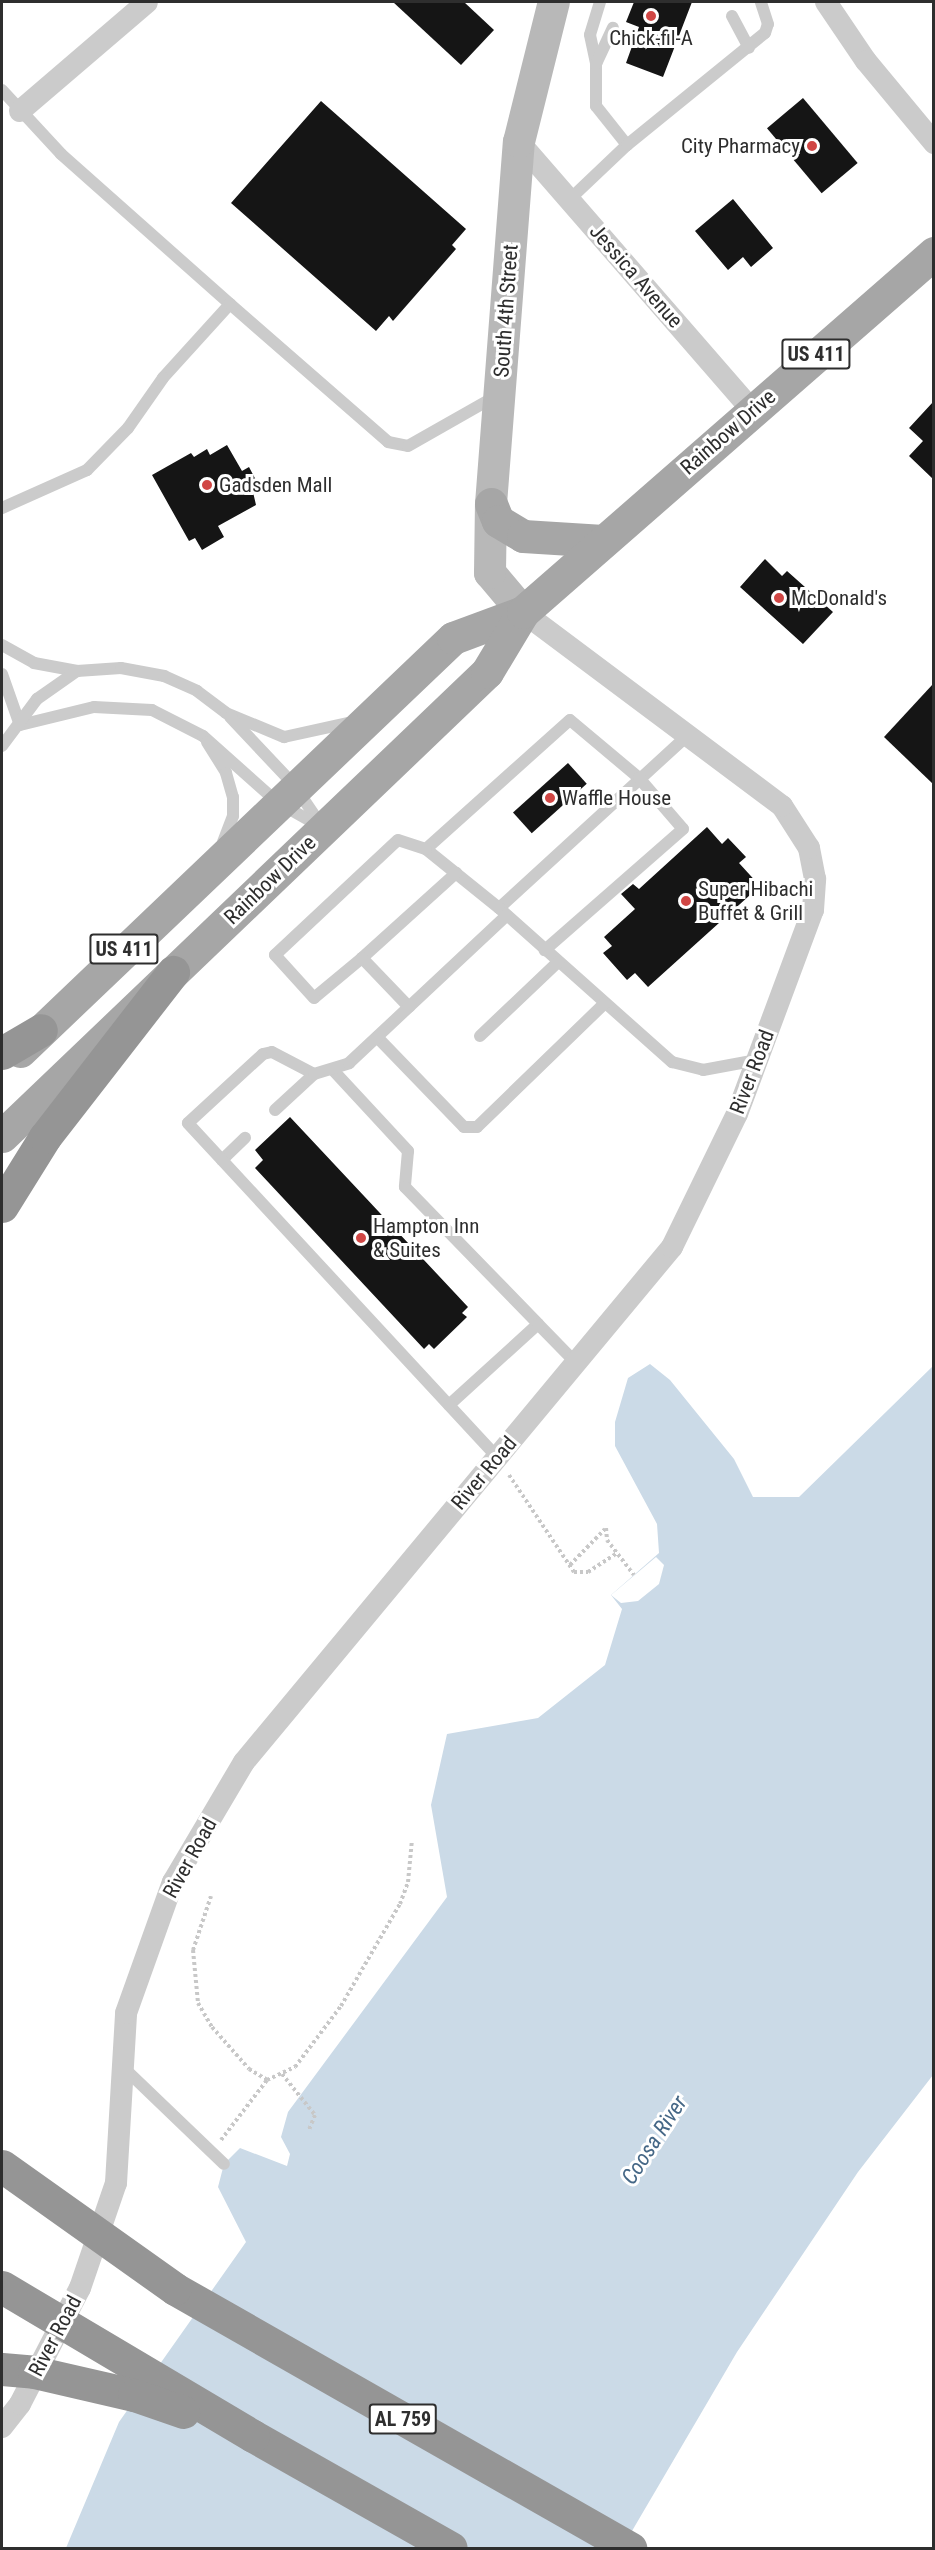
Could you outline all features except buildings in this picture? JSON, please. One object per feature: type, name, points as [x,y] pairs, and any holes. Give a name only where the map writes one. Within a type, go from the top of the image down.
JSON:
[{"type":"highway","points":[[2,1206],[45,1137],[173,972]]},
{"type":"highway","points":[[2,1053],[40,1030]]},
{"type":"highway","points":[[2,2166],[175,2289]]},
{"type":"highway","name":"AL 759","points":[[2,2194],[175,2289],[630,2548]]},
{"type":"highway","points":[[2,2287],[253,2436],[451,2548]]},
{"type":"highway","points":[[2,2369],[34,2372],[134,2395],[253,2436]]},
{"type":"main road","name":"Rainbow Drive","points":[[2,1136],[487,672],[523,612],[933,253]]},
{"type":"main road","points":[[491,504],[498,521],[523,536],[547,541],[603,541]]},
{"type":"main road","name":"Rainbow Drive","points":[[2,1069],[285,794],[453,638],[523,612]]},
{"type":"street","points":[[20,111],[147,2]]},
{"type":"street","name":"South 4th Street","points":[[523,612],[490,573],[491,504],[519,142],[554,2]]},
{"type":"street","points":[[826,2],[866,61],[933,143]]},
{"type":"street","name":"Jessica Avenue","points":[[519,142],[752,410]]},
{"type":"street","name":"River Road","points":[[2,2427],[20,2404],[84,2277],[116,2183],[125,2069],[126,2013],[147,1946],[173,1882],[244,1762],[672,1247],[737,1114],[810,917],[813,863],[802,833],[782,806],[523,612]]},
{"type":"lane","points":[[600,2],[590,35],[596,64],[596,106],[627,145]]},
{"type":"lane","points":[[569,200],[627,145],[749,48],[768,24],[761,2]]},
{"type":"lane","points":[[732,16],[749,48]]},
{"type":"lane","points":[[596,64],[613,28]]},
{"type":"lane","points":[[2,90],[61,154],[388,442],[408,446],[500,394]]},
{"type":"lane","points":[[2,508],[87,470],[128,428],[163,378],[230,304]]},
{"type":"lane","points":[[2,645],[34,663],[77,671],[121,668],[164,676],[198,691],[226,713],[284,737],[321,732],[367,717]]},
{"type":"lane","points":[[2,746],[20,725],[37,699],[77,671]]},
{"type":"lane","points":[[2,674],[20,725]]},
{"type":"lane","points":[[20,725],[113,705],[152,710],[203,736],[285,794],[324,828]]},
{"type":"lane","points":[[226,713],[285,794],[324,828]]},
{"type":"lane","points":[[426,849],[570,720],[639,778],[683,829],[545,950]]},
{"type":"lane","points":[[275,1110],[314,1074],[349,1063],[409,1007],[639,778],[688,735]]},
{"type":"lane","points":[[203,736],[226,772],[233,798],[233,816],[208,868]]},
{"type":"lane","points":[[456,873],[314,998],[275,955],[398,840],[426,849],[456,873],[503,911],[672,1062],[703,1070],[757,1060]]},
{"type":"lane","points":[[362,958],[409,1007]]},
{"type":"lane","points":[[480,1036],[558,962]]},
{"type":"lane","points":[[377,1036],[464,1127],[477,1127],[605,1003]]},
{"type":"lane","points":[[314,1074],[272,1052],[263,1054],[188,1123],[497,1457]]},
{"type":"lane","points":[[332,1069],[408,1151],[405,1187],[576,1363]]},
{"type":"lane","points":[[222,1160],[245,1138]]},
{"type":"lane","points":[[449,1405],[538,1324]]},
{"type":"lane","points":[[125,2069],[225,2164]]},
{"type":"path","points":[[497,1457],[574,1572],[588,1572],[617,1553]]},
{"type":"path","points":[[570,1565],[606,1528],[607,1540],[634,1575]]},
{"type":"path","points":[[231,2127],[267,2080],[295,2067],[341,2006],[400,1904],[408,1882],[412,1840]]},
{"type":"path","points":[[211,1896],[193,1950],[198,2003],[220,2036],[249,2069],[267,2080]]},
{"type":"path","points":[[282,2073],[315,2115],[309,2130]]},
{"type":"water","name":"Coosa River","points":[[650,1364],[670,1380],[734,1459],[753,1497],[799,1497],[933,1366],[933,2075],[858,2172],[737,2352],[622,2548],[66,2548],[119,2422],[246,2242],[218,2187],[224,2164],[240,2148],[287,2166],[290,2154],[281,2137],[288,2112],[447,1897],[431,1805],[447,1734],[538,1718],[605,1665],[622,1609],[611,1595],[659,1553],[657,1524],[615,1446],[615,1422],[628,1378]]},
{"type":"pier","points":[[656,1557],[664,1565],[659,1584],[638,1601],[621,1603],[611,1595]]},
{"type":"place","name":"Chick-fil-A","points":[[651,16]]},
{"type":"place","name":"City Pharmacy","points":[[812,146]]},
{"type":"place","name":"Gadsden Mall","points":[[207,485]]},
{"type":"place","name":"McDonald's","points":[[779,598]]},
{"type":"place","name":"Waffle House","points":[[550,798]]},
{"type":"place","name":"Super Hibachi Buffet & Grill","points":[[686,901]]},
{"type":"place","name":"Hampton Inn & Suites","points":[[361,1238]]}]
